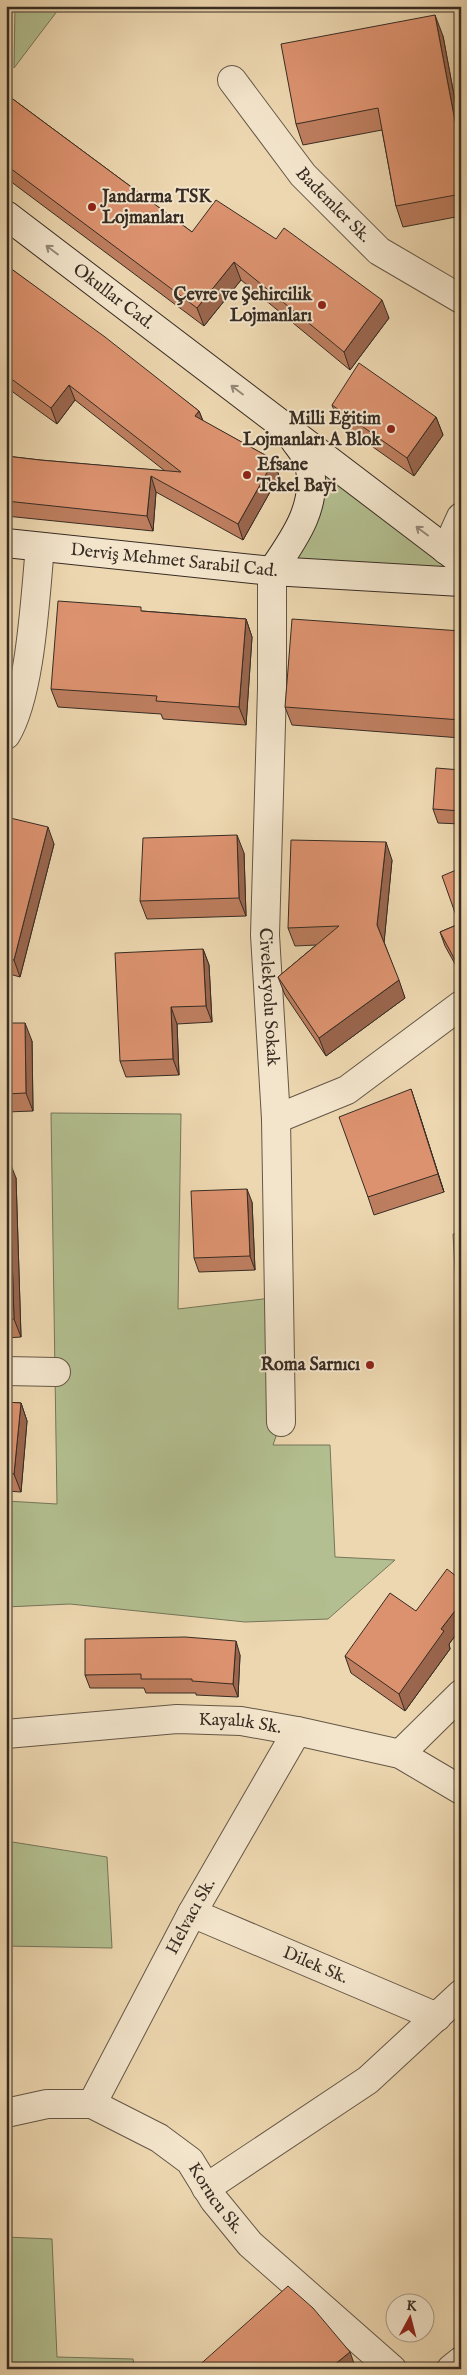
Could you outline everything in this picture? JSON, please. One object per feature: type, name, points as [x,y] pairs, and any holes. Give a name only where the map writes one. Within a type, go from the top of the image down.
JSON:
[{"type":"street","name":"Bademler Sk.","points":[[232,80],[303,175],[379,251],[461,299]]},
{"type":"street","name":"Okullar Cad.","points":[[6,215],[454,555]]},
{"type":"street","name":"Derviş Mehmet Sarabil Cad.","points":[[6,543],[272,571],[299,532],[312,493],[309,463],[288,429]]},
{"type":"street","points":[[454,555],[461,517]]},
{"type":"street","points":[[6,735],[14,723],[25,673],[40,547]]},
{"type":"street","points":[[272,571],[461,582]]},
{"type":"street","name":"Civelekyolu Sokak","points":[[272,571],[272,688],[265,935],[276,1119],[281,1422]]},
{"type":"street","points":[[276,1119],[348,1090],[461,1005]]},
{"type":"street","points":[[6,1372],[56,1372]]},
{"type":"street","points":[[400,1754],[461,1694]]},
{"type":"street","name":"Kayalık Sk.","points":[[6,1734],[177,1719],[241,1722],[297,1731],[400,1754],[461,1790]]},
{"type":"street","name":"Helvacı Sk.","points":[[92,2104],[192,1912],[297,1731]]},
{"type":"street","name":"Dilek Sk.","points":[[192,1912],[437,2017]]},
{"type":"street","points":[[206,2188],[368,2080],[461,1994]]},
{"type":"street","name":"Korucu Sk.","points":[[6,2113],[47,2104],[92,2104],[159,2138],[190,2161],[206,2188],[250,2244],[387,2368]]},
{"type":"street","points":[[450,2369],[461,2361]]},
{"type":"green space","points":[[15,6],[61,6],[14,68]]},
{"type":"green space","points":[[309,463],[461,561],[461,582],[272,571]]},
{"type":"green space","points":[[51,1113],[181,1114],[178,1309],[280,1297],[281,1422],[273,1445],[330,1445],[335,1557],[395,1560],[328,1619],[245,1622],[70,1604],[6,1607],[6,1501],[57,1504]]},
{"type":"green space","points":[[461,1233],[461,1373],[453,1234]]},
{"type":"green space","points":[[6,1841],[107,1857],[112,1948],[6,1946]]},
{"type":"green space","points":[[6,2237],[52,2239],[57,2357],[133,2359],[135,2369],[6,2369]]},
{"type":"building","points":[[435,15],[461,153],[461,194],[396,206],[378,108],[296,124],[281,44]]},
{"type":"building","points":[[6,94],[192,232],[216,200],[276,239],[284,228],[382,300],[344,352],[234,262],[197,308],[6,165]]},
{"type":"building","points":[[6,265],[105,337],[199,411],[195,416],[274,460],[238,524],[151,476],[147,516],[6,501],[6,456],[181,472],[69,385],[51,408],[6,375]]},
{"type":"building","name":"Milli Eğitim Lojmanları A Blok","points":[[359,363],[436,417],[407,458],[332,405]]},
{"type":"building","points":[[58,601],[141,607],[141,611],[246,619],[239,707],[156,701],[157,696],[51,689]]},
{"type":"building","points":[[292,619],[461,631],[461,720],[285,707]]},
{"type":"building","points":[[436,768],[461,770],[461,811],[433,809]]},
{"type":"building","points":[[6,817],[48,827],[14,960],[6,959]]},
{"type":"building","points":[[237,835],[239,898],[140,901],[143,838]]},
{"type":"building","points":[[291,840],[386,842],[377,925],[399,980],[319,1038],[278,977],[339,926],[288,928]]},
{"type":"building","points":[[461,868],[461,958],[455,960],[440,932],[459,924],[442,876]]},
{"type":"building","points":[[203,949],[206,1006],[171,1007],[173,1059],[120,1061],[115,953]]},
{"type":"building","points":[[6,1023],[25,1023],[26,1093],[6,1094]]},
{"type":"building","points":[[411,1089],[438,1174],[368,1197],[339,1117]]},
{"type":"building","points":[[6,1160],[9,1160],[14,1319],[6,1319]]},
{"type":"building","points":[[247,1189],[250,1256],[194,1258],[191,1191]]},
{"type":"building","points":[[6,1402],[21,1403],[14,1474],[6,1473]]},
{"type":"building","points":[[447,1569],[461,1580],[461,1603],[441,1629],[444,1631],[399,1694],[345,1656],[390,1593],[416,1611]]},
{"type":"building","points":[[185,1637],[236,1641],[233,1684],[192,1681],[192,1679],[141,1679],[141,1674],[85,1675],[85,1639]]},
{"type":"building","points":[[288,2286],[313,2308],[350,2352],[329,2369],[195,2369]]},
{"type":"building","points":[[461,2363],[461,2369],[451,2369]]},
{"type":"place","name":"Jandarma TSK Lojmanları","points":[[92,207]]},
{"type":"place","name":"Çevre ve Şehircilik Lojmanları","points":[[322,305]]},
{"type":"place","name":"Milli Eğitim Lojmanları A Blok","points":[[391,429]]},
{"type":"place","name":"Efsane Tekel Bayi","points":[[247,475]]},
{"type":"place","name":"Roma Sarnıcı","points":[[370,1365]]}]
